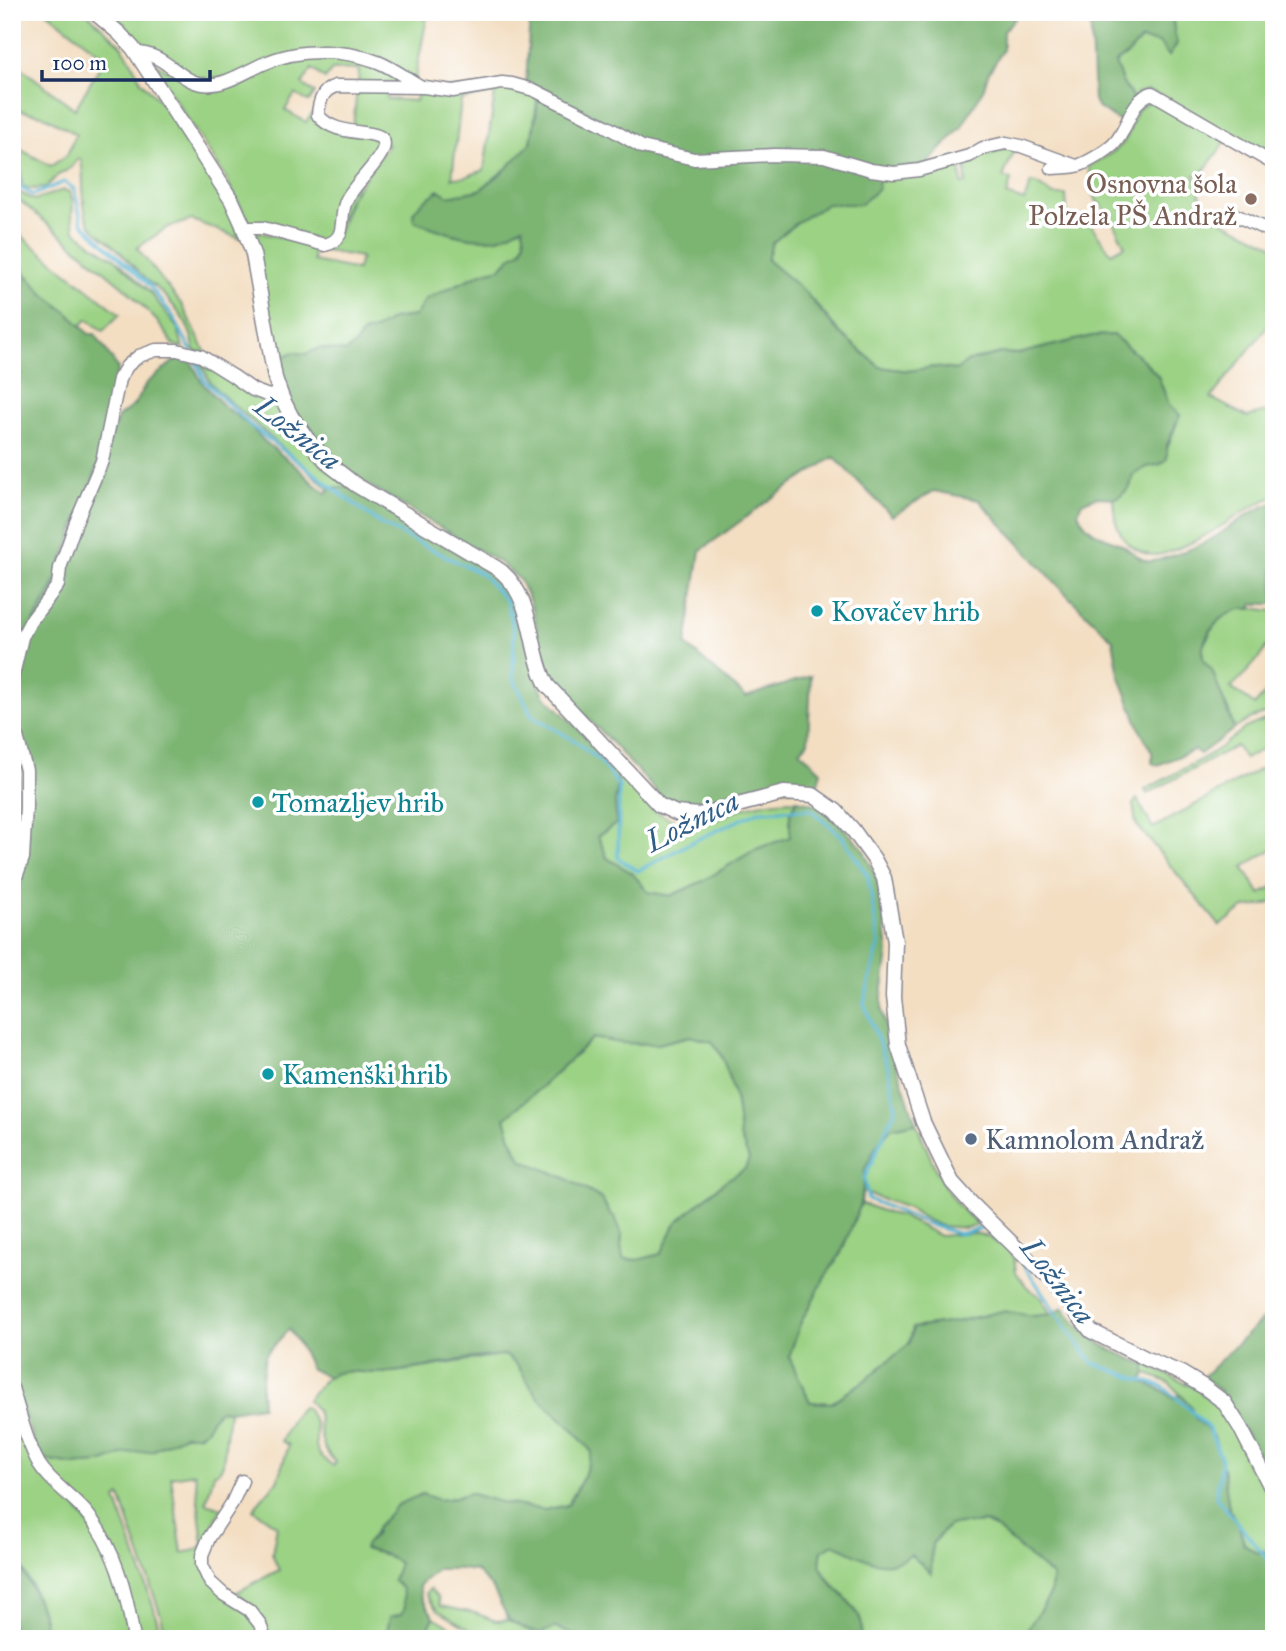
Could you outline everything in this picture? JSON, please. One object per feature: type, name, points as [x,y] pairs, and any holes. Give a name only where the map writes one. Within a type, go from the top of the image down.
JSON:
[{"type":"street","points":[[94,12],[119,33],[136,53],[232,201],[253,254],[275,378],[291,416],[308,440],[330,465],[356,485],[502,572],[516,589],[528,618],[540,671],[547,685],[660,805],[676,813],[699,815],[784,793],[813,795],[836,811],[874,859],[884,878],[895,942],[893,997],[898,1045],[923,1122],[952,1182],[1055,1286],[1091,1331],[1181,1373],[1224,1402],[1274,1493]]},
{"type":"street","points":[[136,53],[155,57],[188,80],[215,84],[268,61],[291,55],[326,52],[378,62],[424,87]]},
{"type":"street","points":[[244,228],[262,228],[325,245],[332,243],[340,234],[344,205],[381,155],[384,145],[378,136],[343,130],[324,123],[318,116],[323,94],[329,88],[349,85],[424,87],[453,91],[502,83],[534,90],[642,147],[694,159],[774,155],[824,156],[871,170],[894,173],[919,170],[1006,142],[1076,166]]},
{"type":"street","points":[[1052,168],[1076,166],[1114,144],[1137,103],[1145,95],[1152,93],[1274,164]]},
{"type":"street","points":[[1231,213],[1274,233]]},
{"type":"street","points":[[12,679],[22,637],[58,585],[60,568],[68,545],[102,461],[119,379],[127,366],[139,356],[156,350],[177,350],[193,354],[253,390],[269,396],[280,393]]},
{"type":"street","points":[[12,718],[26,770],[26,807],[23,858],[12,888]]},
{"type":"street","points":[[12,1388],[38,1462],[48,1477],[85,1510],[105,1540],[128,1604],[134,1639]]},
{"type":"street","points":[[242,1481],[232,1503],[209,1538],[202,1555],[202,1565],[210,1583],[249,1610],[260,1624],[265,1639]]},
{"type":"green space","points":[[47,12],[86,12],[120,44],[141,81],[164,106],[227,205],[241,239],[192,220],[168,227],[137,248],[182,305],[207,355],[194,351],[191,334],[172,303],[90,224],[85,210],[81,160],[78,159],[71,168],[58,175],[45,188],[30,189],[22,186],[21,172],[12,161],[12,145],[51,166],[67,155],[76,134],[42,115],[12,109],[12,61],[75,109],[105,58]]},
{"type":"green space","points":[[108,12],[428,12],[415,79],[329,50],[226,79],[200,82],[141,47],[126,26]]},
{"type":"green space","points":[[530,12],[1021,12],[1003,31],[1003,50],[961,128],[927,164],[886,173],[878,183],[878,189],[861,204],[827,204],[796,223],[772,243],[767,260],[804,291],[839,332],[880,367],[908,371],[934,367],[956,370],[969,361],[1001,353],[1018,354],[1092,336],[1113,335],[1143,360],[1158,376],[1169,405],[1180,415],[1167,445],[1167,459],[1133,475],[1130,487],[1118,498],[1096,497],[1081,503],[1078,513],[1096,533],[1123,546],[1143,560],[1153,561],[1202,544],[1250,514],[1274,503],[1274,604],[1253,604],[1251,609],[1227,615],[1209,633],[1203,650],[1203,660],[1212,670],[1234,729],[1200,754],[1194,750],[1158,765],[1152,763],[1152,752],[1141,732],[1119,675],[1113,640],[979,500],[934,491],[892,516],[834,457],[700,551],[686,645],[746,697],[811,676],[808,742],[800,751],[821,771],[816,790],[777,789],[758,792],[701,811],[679,809],[665,801],[551,681],[545,667],[533,611],[519,579],[500,563],[360,480],[327,455],[293,409],[277,360],[293,352],[306,354],[320,348],[345,352],[355,345],[363,333],[375,330],[392,319],[415,316],[426,299],[484,272],[501,268],[521,251],[525,241],[523,226],[497,238],[476,239],[414,221],[413,213],[420,204],[439,190],[448,196],[480,190],[504,171],[531,143],[538,89],[526,85]]},
{"type":"green space","points":[[1090,12],[1171,12],[1177,44],[1169,56],[1159,43],[1141,40],[1115,63],[1122,82],[1134,100],[1122,123],[1097,107],[1094,100]]},
{"type":"green space","points":[[1171,12],[1274,12],[1274,158],[1148,90],[1138,93],[1134,100],[1122,82],[1115,63],[1141,40],[1159,43],[1169,55],[1174,26]]},
{"type":"green space","points":[[324,55],[365,62],[411,84],[358,83],[359,69],[332,70],[325,79],[312,69],[302,84],[315,93],[309,102],[295,94],[285,110],[306,122],[314,111],[318,121],[376,137],[382,144],[358,179],[339,231],[328,243],[249,222],[224,175],[150,61],[202,88],[279,60]]},
{"type":"green space","points":[[503,86],[538,94],[531,143],[519,158],[480,190],[448,196],[415,221],[456,235],[498,238],[523,226],[525,241],[521,251],[501,268],[484,272],[426,299],[415,316],[392,319],[375,330],[363,333],[355,345],[345,352],[320,348],[277,360],[253,231],[328,248],[348,201],[388,145],[353,128],[357,88],[385,89],[387,99],[416,101],[418,90]],"holes":[[[495,93],[484,170],[465,177],[452,178],[461,100]],[[314,249],[361,257],[357,270],[313,261]]]},
{"type":"green space","points":[[1160,100],[1227,140],[1202,173],[1195,175],[1205,212],[1274,246],[1274,318],[1211,398],[1247,417],[1274,410],[1274,497],[1257,504],[1195,541],[1153,555],[1137,550],[1124,538],[1116,522],[1113,497],[1118,498],[1130,487],[1133,475],[1147,467],[1161,464],[1180,415],[1169,405],[1158,376],[1113,335],[1092,336],[1018,354],[1001,353],[969,361],[956,370],[934,367],[908,371],[879,367],[839,332],[817,305],[767,260],[772,243],[796,223],[827,204],[861,203],[883,177],[959,162],[962,184],[966,183],[965,160],[1016,147],[1003,177],[1011,180],[1007,195],[1024,201],[1031,183],[1054,195],[1066,195],[1067,211],[1072,217],[1086,218],[1111,253],[1125,246],[1109,214],[1096,200],[1088,167],[1122,144],[1142,106]]},
{"type":"green space","points":[[12,180],[14,190],[34,200],[63,190],[70,192],[75,231],[114,258],[150,292],[178,329],[183,348],[174,345],[157,321],[127,290],[12,194]]},
{"type":"green space","points":[[12,227],[120,314],[103,331],[87,319],[81,326],[44,294],[15,262],[12,263]]},
{"type":"green space","points":[[15,262],[44,294],[89,334],[95,334],[118,368],[101,457],[54,584],[12,663],[12,263]]},
{"type":"green space","points":[[188,356],[203,384],[225,407],[326,493],[333,487],[342,488],[347,485],[483,567],[514,598],[533,671],[544,695],[620,770],[615,801],[616,824],[598,836],[607,858],[632,873],[648,892],[671,896],[703,881],[756,849],[790,837],[790,814],[797,800],[825,809],[862,847],[876,876],[882,898],[888,953],[882,1011],[893,1055],[916,1123],[891,1128],[876,1147],[865,1168],[861,1203],[841,1253],[800,1324],[789,1357],[810,1402],[831,1403],[864,1381],[909,1344],[913,1328],[1002,1311],[1034,1316],[1051,1314],[1063,1307],[1080,1328],[1099,1343],[1145,1364],[1147,1374],[1141,1381],[1162,1390],[1174,1399],[1180,1394],[1190,1405],[1195,1418],[1214,1436],[1223,1468],[1229,1508],[1239,1526],[1244,1544],[1258,1553],[1274,1548],[1274,1639],[1021,1639],[1050,1595],[1053,1577],[995,1527],[985,1522],[949,1525],[932,1544],[931,1573],[911,1555],[900,1561],[881,1563],[862,1558],[833,1544],[822,1551],[820,1565],[826,1576],[860,1619],[862,1629],[859,1639],[576,1639],[556,1627],[541,1633],[529,1631],[509,1620],[492,1587],[476,1571],[437,1569],[419,1586],[421,1597],[434,1617],[425,1639],[392,1639],[387,1631],[390,1617],[401,1614],[405,1608],[402,1589],[393,1580],[399,1563],[383,1554],[364,1549],[375,1535],[377,1527],[397,1505],[422,1494],[439,1500],[469,1493],[503,1503],[545,1510],[568,1505],[584,1476],[592,1452],[537,1396],[517,1365],[505,1355],[392,1372],[340,1372],[328,1377],[311,1369],[289,1329],[265,1355],[262,1406],[220,1410],[206,1430],[198,1435],[184,1435],[152,1451],[125,1454],[100,1463],[73,1465],[40,1459],[12,1381],[12,904],[27,858],[14,709],[16,681],[27,636],[63,569],[118,417],[134,405],[147,383],[174,361]],"holes":[[[690,1036],[713,1042],[728,1073],[736,1102],[740,1137],[749,1159],[745,1169],[725,1181],[676,1223],[661,1254],[638,1260],[623,1259],[622,1234],[615,1217],[609,1213],[602,1199],[565,1178],[522,1160],[513,1144],[505,1118],[593,1038],[621,1043],[658,1044]]]},
{"type":"green space","points":[[198,358],[282,412],[316,460],[347,485],[330,490],[219,392],[210,382]]},
{"type":"green space","points":[[1242,607],[1274,611],[1274,628],[1263,652],[1231,688],[1255,705],[1274,684],[1274,711],[1252,718],[1234,729],[1229,711],[1203,660],[1203,646],[1215,624],[1225,615]]},
{"type":"green space","points":[[1274,716],[1274,848],[1243,867],[1260,894],[1274,887],[1274,902],[1244,908],[1220,926],[1136,824],[1133,804],[1137,799],[1153,828],[1271,763],[1264,748],[1245,759],[1236,746],[1147,794],[1145,790],[1207,756],[1245,728]]},
{"type":"green space","points":[[12,733],[24,772],[23,833],[12,881]]},
{"type":"green space","points":[[620,770],[651,807],[668,818],[681,822],[708,822],[756,804],[797,800],[790,814],[791,837],[756,849],[703,881],[670,896],[648,892],[632,873],[607,858],[598,836],[616,824],[615,801]]},
{"type":"green space","points":[[690,1036],[713,1042],[721,1057],[733,1088],[749,1159],[745,1169],[725,1181],[676,1223],[661,1254],[638,1260],[623,1259],[622,1234],[602,1199],[565,1178],[522,1160],[513,1144],[505,1118],[593,1038],[621,1043],[658,1044]]},
{"type":"green space","points":[[916,1123],[948,1193],[957,1205],[981,1224],[965,1228],[941,1226],[908,1208],[862,1192],[865,1168],[876,1147],[891,1128]]},
{"type":"green space","points":[[861,1203],[901,1216],[940,1236],[974,1233],[988,1237],[1009,1250],[1014,1258],[1016,1272],[1027,1287],[1040,1297],[1051,1314],[1034,1316],[1002,1311],[913,1328],[909,1344],[864,1381],[831,1403],[810,1402],[789,1357],[800,1324],[841,1253]]},
{"type":"green space","points":[[1274,1308],[1274,1481],[1220,1391],[1203,1377]]},
{"type":"green space","points":[[505,1355],[517,1365],[592,1452],[584,1476],[568,1505],[545,1510],[503,1503],[469,1493],[438,1500],[422,1494],[377,1527],[365,1549],[383,1554],[399,1563],[405,1608],[387,1631],[392,1639],[269,1639],[262,1618],[237,1592],[279,1570],[272,1554],[277,1526],[253,1509],[277,1481],[289,1445],[281,1441],[293,1417],[302,1407],[307,1408],[316,1425],[316,1446],[320,1455],[333,1466],[336,1463],[323,1445],[318,1414],[307,1400],[316,1389],[327,1378],[339,1372],[397,1372]]},
{"type":"green space","points":[[1145,1364],[1195,1388],[1217,1406],[1236,1431],[1274,1503],[1274,1548],[1258,1553],[1245,1544],[1229,1508],[1214,1436],[1195,1418],[1190,1405],[1168,1382],[1145,1373]]},
{"type":"green space","points":[[12,1404],[25,1437],[109,1556],[131,1639],[46,1639],[44,1618],[32,1587],[12,1549]]},
{"type":"green space","points":[[220,1410],[229,1411],[223,1464],[214,1474],[206,1503],[222,1508],[210,1531],[207,1565],[213,1578],[245,1608],[264,1639],[167,1639],[120,1496],[116,1499],[162,1639],[137,1639],[119,1565],[40,1459],[73,1465],[100,1463],[125,1454],[152,1451],[184,1435],[206,1430]],"holes":[[[195,1473],[203,1545],[196,1550],[182,1553],[171,1477]]]},
{"type":"green space","points":[[985,1522],[995,1527],[1053,1577],[1050,1595],[1021,1639],[859,1639],[862,1629],[860,1619],[849,1601],[826,1576],[820,1565],[822,1551],[833,1544],[848,1550],[911,1555],[931,1571],[932,1544],[949,1525]]},
{"type":"green space","points":[[12,1549],[38,1603],[46,1639],[12,1639]]},
{"type":"green space","points":[[430,1589],[438,1597],[440,1606],[475,1613],[496,1621],[509,1620],[529,1631],[556,1627],[576,1639],[486,1639],[437,1610],[426,1593]]},
{"type":"green space","points":[[434,1617],[471,1639],[425,1639]]},
{"type":"waterway","name":"Ložnica","points":[[12,171],[21,188],[33,195],[64,182],[74,189],[82,223],[149,285],[172,315],[191,350]]},
{"type":"waterway","name":"Ložnica","points":[[194,357],[205,381],[250,425],[382,525],[482,574],[507,602],[514,631],[513,677],[532,716],[575,741],[599,760],[619,786],[618,858],[638,871],[759,811],[810,809],[841,835],[868,876],[879,944],[864,1003],[888,1067],[896,1108],[864,1179],[868,1199],[959,1234],[984,1228],[1001,1242]]},
{"type":"waterway","name":"Ložnica","points":[[1022,1262],[1093,1363],[1162,1386],[1209,1429],[1222,1460],[1216,1497],[1267,1558],[1274,1558]]},
{"type":"place","name":"Osnovna šola Polzela PŠ Andraž","points":[[1251,199]]},
{"type":"place","name":"Kovačev hrib","points":[[817,611]]},
{"type":"place","name":"Tomazljev hrib","points":[[258,802]]},
{"type":"place","name":"Kamenški hrib","points":[[268,1074]]},
{"type":"place","name":"Kamnolom Andraž","points":[[971,1139]]}]
